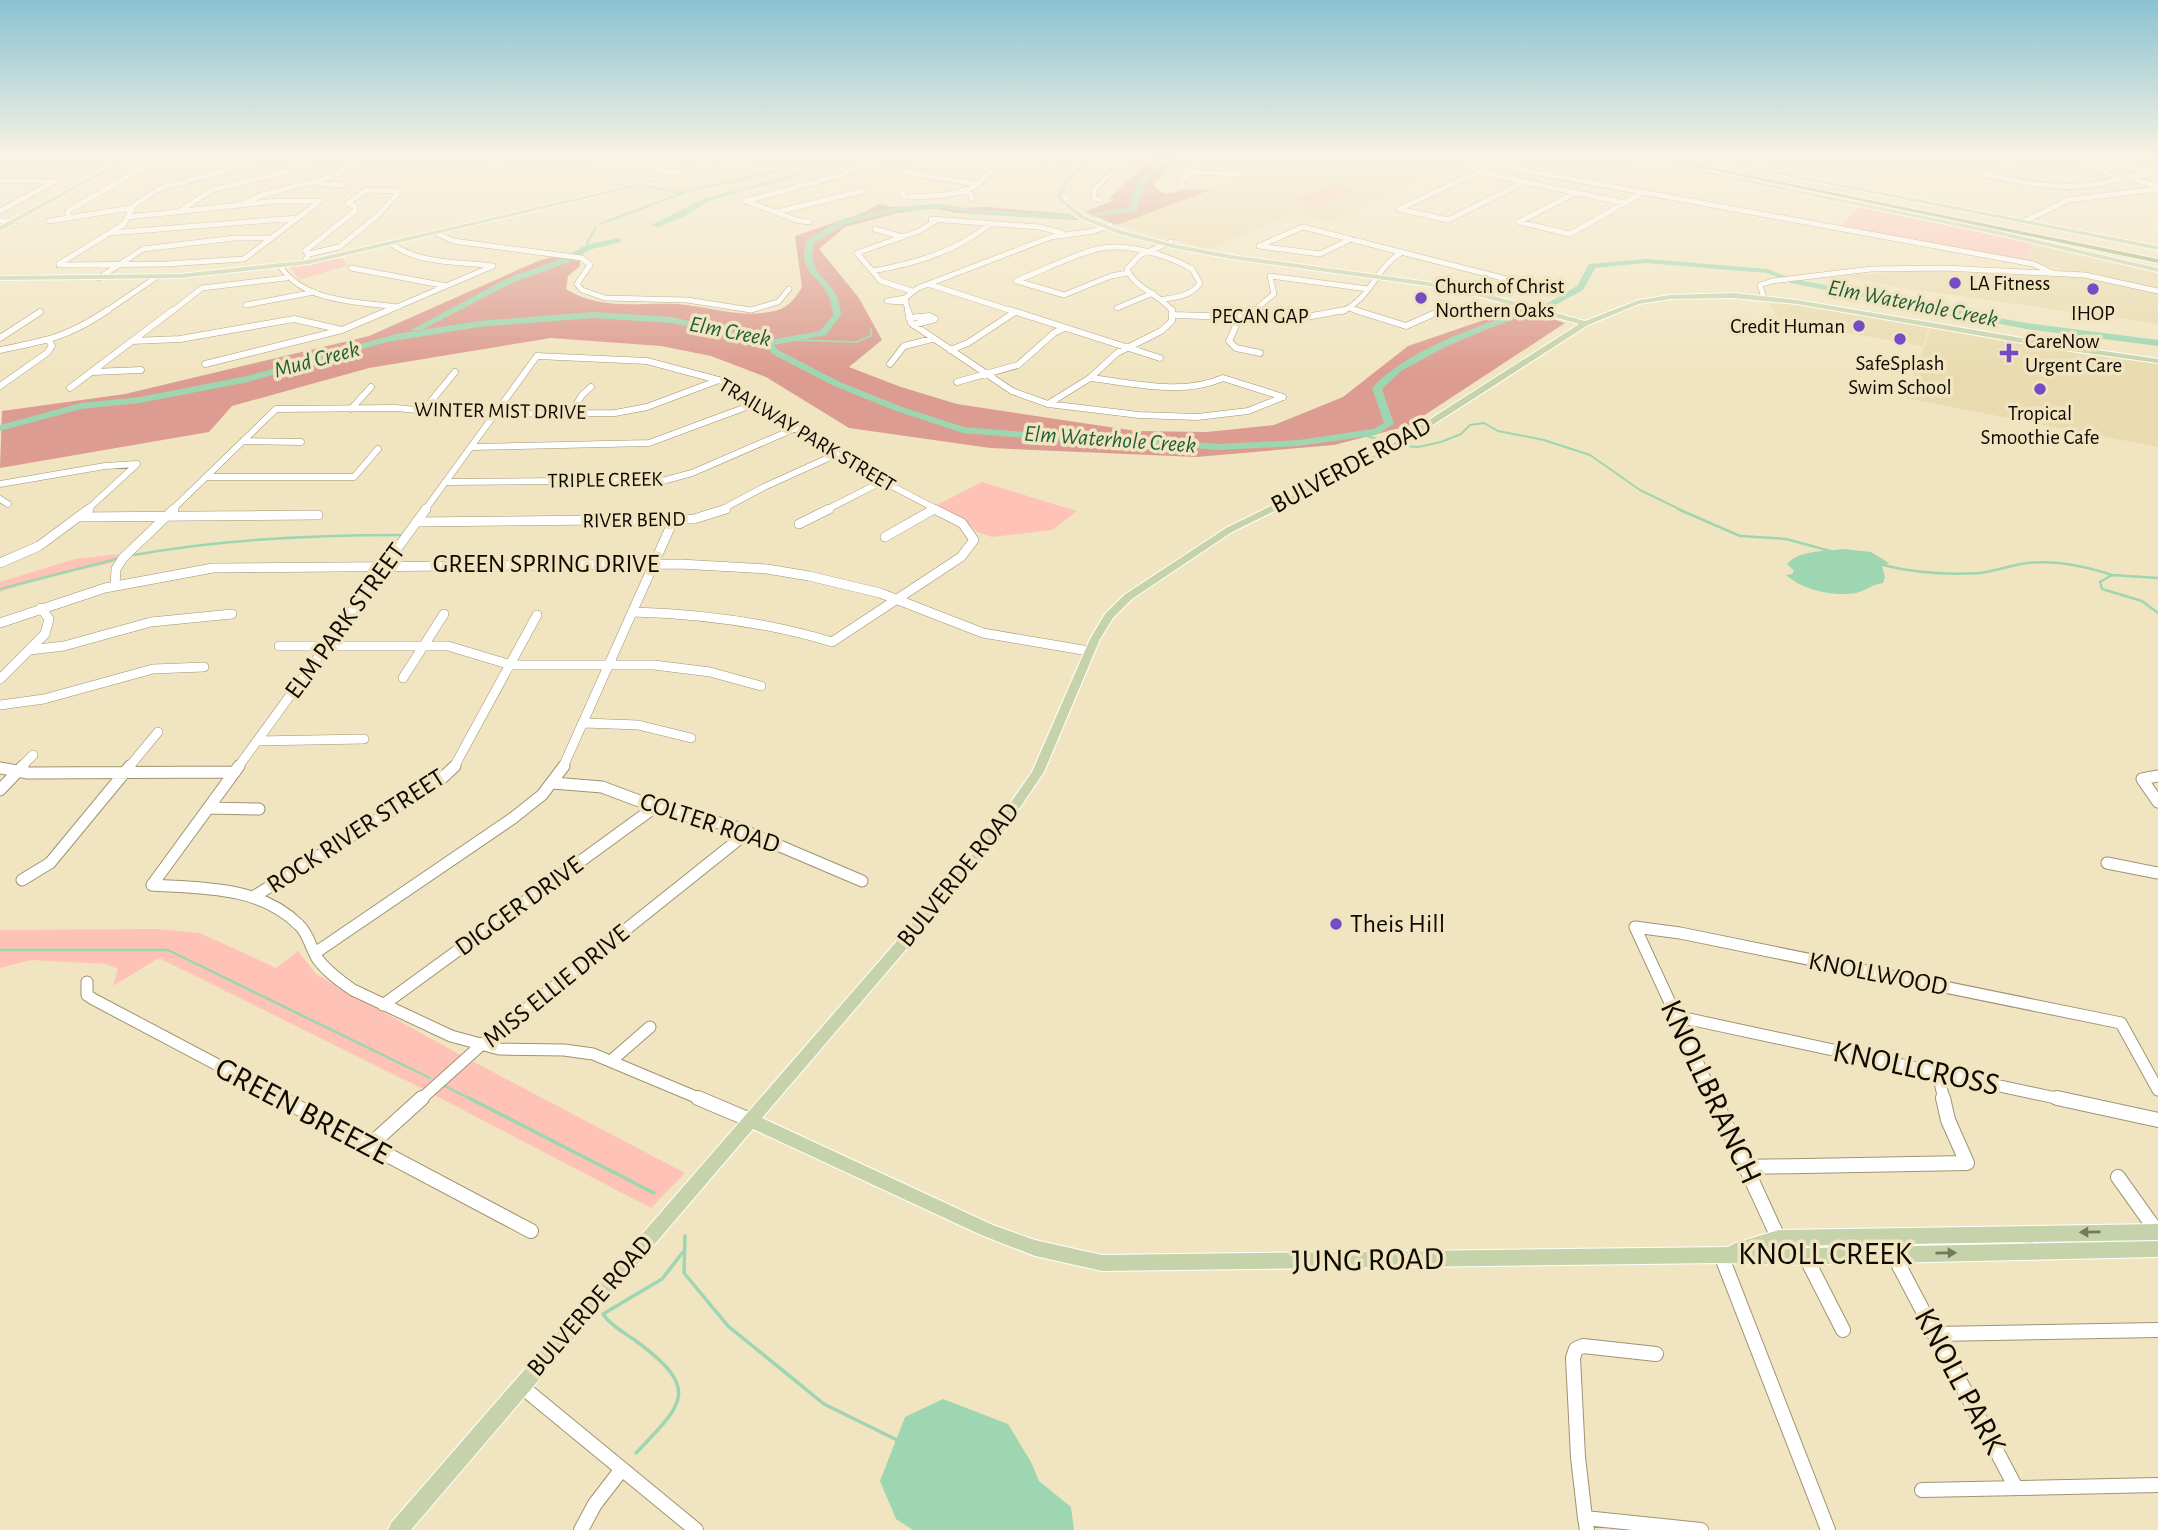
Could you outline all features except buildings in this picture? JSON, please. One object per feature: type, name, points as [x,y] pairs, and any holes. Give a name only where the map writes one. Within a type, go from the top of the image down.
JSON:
[{"type":"highway","points":[[2007,229],[2112,249]]},
{"type":"highway","points":[[2014,229],[2112,249]]},
{"type":"highway","points":[[2018,229],[2112,249]]},
{"type":"highway","points":[[2024,229],[2158,259]]},
{"type":"main road","points":[[0,278],[150,278],[280,266],[309,258],[464,229]]},
{"type":"main road","points":[[1121,229],[1200,251],[1443,286],[1587,321]]},
{"type":"main road","points":[[1972,229],[2158,270]]},
{"type":"main road","points":[[2061,229],[2158,248]]},
{"type":"main road","name":"BULVERDE ROAD","points":[[398,1530],[1008,818],[1038,772],[1103,624],[1118,606],[1164,571],[1237,526],[1377,457],[1587,321],[1623,306],[1656,299],[1696,296],[1763,297],[1924,322],[2068,349],[2158,359]]},
{"type":"main road","name":"JUNG ROAD","points":[[750,1120],[987,1230],[1035,1248],[1102,1263],[1721,1255]]},
{"type":"main road","name":"KNOLL CREEK","points":[[1721,1255],[1787,1238],[2158,1233]]},
{"type":"main road","name":"KNOLL CREEK","points":[[1721,1255],[1795,1257],[2158,1249]]},
{"type":"street","points":[[115,229],[59,264],[244,259],[281,229]]},
{"type":"street","points":[[109,233],[154,229]]},
{"type":"street","points":[[332,229],[305,251],[309,258],[339,247],[358,229]]},
{"type":"street","points":[[876,229],[903,237]]},
{"type":"street","points":[[912,291],[883,282],[858,251],[923,229]]},
{"type":"street","points":[[872,271],[896,267],[975,238],[984,229]]},
{"type":"street","points":[[1047,229],[1065,234]]},
{"type":"street","points":[[1090,378],[1185,388],[1207,385],[1223,378],[1283,397],[1248,411],[1197,417],[1139,415],[1048,404],[1018,394],[932,339],[911,322],[905,300],[912,291],[1036,241],[1091,229]]},
{"type":"street","points":[[1297,229],[1259,246],[1320,254],[1351,239]]},
{"type":"street","points":[[1313,229],[1518,282]]},
{"type":"street","points":[[1550,229],[1570,234],[1578,229]]},
{"type":"street","points":[[1847,229],[2034,264],[2053,273]]},
{"type":"street","points":[[446,234],[454,235],[464,242]]},
{"type":"street","points":[[446,234],[464,242],[582,258],[590,265],[577,284],[582,290],[605,298],[687,300],[751,310],[778,302],[789,289]]},
{"type":"street","points":[[99,278],[143,249],[271,237]]},
{"type":"street","points":[[1128,274],[1132,260],[1169,243]]},
{"type":"street","points":[[205,364],[342,330],[493,267],[426,256],[397,249],[392,244]]},
{"type":"street","points":[[1128,274],[1108,277],[1064,295],[1016,281],[1097,249],[1122,247],[1189,267],[1200,283],[1191,292],[1164,299]]},
{"type":"street","points":[[1349,308],[1363,299],[1389,259],[1402,251]]},
{"type":"street","points":[[280,266],[286,278]]},
{"type":"street","points":[[351,268],[448,286]]},
{"type":"street","points":[[1763,297],[1760,285],[1772,281],[1871,270],[1920,268],[2092,276],[2158,290]]},
{"type":"street","points":[[1048,404],[1090,378],[1114,355],[1161,331],[1169,324],[1174,315],[1164,299],[1137,284],[1128,274]]},
{"type":"street","points":[[1251,317],[1252,310],[1270,300],[1276,290],[1270,276],[1368,289]]},
{"type":"street","points":[[0,350],[49,340],[82,328],[150,278]]},
{"type":"street","points":[[70,388],[202,288],[286,278],[315,292],[400,307]]},
{"type":"street","points":[[928,284],[1160,358]]},
{"type":"street","points":[[246,305],[315,292]]},
{"type":"street","points":[[1117,308],[1153,293]]},
{"type":"street","points":[[1349,308],[1406,326],[1448,309],[1448,306],[1441,303]]},
{"type":"street","name":"PECAN GAP","points":[[1174,315],[1302,318],[1328,315],[1349,308]]},
{"type":"street","points":[[0,338],[40,312]]},
{"type":"street","points":[[950,350],[972,342],[996,322],[1015,312]]},
{"type":"street","points":[[1240,317],[1229,341],[1242,350],[1261,353]]},
{"type":"street","points":[[1302,318],[1309,328]]},
{"type":"street","points":[[132,341],[180,339],[295,319],[342,330]]},
{"type":"street","points":[[957,382],[1022,363],[1054,333],[1064,328]]},
{"type":"street","points":[[890,364],[904,346],[932,339]]},
{"type":"street","points":[[0,386],[47,353],[52,346],[49,340]]},
{"type":"street","name":"TRAILWAY PARK STREET","points":[[537,356],[647,361],[719,380],[837,454],[965,526],[972,534],[972,544],[961,557],[896,600]]},
{"type":"street","name":"ELM PARK STREET","points":[[253,897],[204,887],[152,885],[537,356]]},
{"type":"street","points":[[91,372],[141,370]]},
{"type":"street","points":[[424,411],[455,372]]},
{"type":"street","name":"WINTER MIST DRIVE","points":[[243,441],[276,409],[351,408],[495,413],[637,410],[719,380]]},
{"type":"street","points":[[351,408],[371,387]]},
{"type":"street","points":[[571,413],[582,395],[592,387]]},
{"type":"street","points":[[472,447],[649,443],[757,403]]},
{"type":"street","name":"TRIPLE CREEK","points":[[445,482],[666,480],[692,473],[796,428]]},
{"type":"street","points":[[115,585],[117,569],[123,558],[243,441],[301,442]]},
{"type":"street","points":[[206,477],[354,477],[378,449]]},
{"type":"street","name":"RIVER BEND","points":[[416,522],[673,521],[713,514],[837,454]]},
{"type":"street","points":[[0,484],[106,466],[137,464],[45,545],[0,563]]},
{"type":"street","points":[[799,524],[883,481]]},
{"type":"street","points":[[0,499],[8,504]]},
{"type":"street","points":[[886,537],[934,509]]},
{"type":"street","points":[[78,517],[318,515]]},
{"type":"street","points":[[315,953],[513,818],[553,783],[566,763],[673,521]]},
{"type":"street","name":"GREEN SPRING DRIVE","points":[[0,623],[115,585],[213,568],[653,564],[767,569],[847,584],[983,633],[1089,651]]},
{"type":"street","points":[[633,612],[732,617],[797,630],[832,642],[896,600]]},
{"type":"street","points":[[0,679],[30,650],[48,626],[47,616],[41,608]]},
{"type":"street","points":[[30,650],[64,646],[150,622],[232,614]]},
{"type":"street","points":[[403,678],[444,614]]},
{"type":"street","name":"ROCK RIVER STREET","points":[[253,897],[453,769],[537,615]]},
{"type":"street","points":[[279,646],[424,645],[461,648],[494,662],[511,665],[682,668],[761,686]]},
{"type":"street","points":[[0,705],[61,695],[153,669],[204,667]]},
{"type":"street","points":[[584,723],[638,725],[691,738]]},
{"type":"street","points":[[22,880],[50,863],[158,732]]},
{"type":"street","points":[[257,741],[365,739]]},
{"type":"street","points":[[0,790],[33,755]]},
{"type":"street","points":[[0,768],[17,772],[235,772]]},
{"type":"street","points":[[2158,776],[2142,779],[2158,802]]},
{"type":"street","name":"COLTER ROAD","points":[[553,783],[602,787],[655,807],[724,823],[862,881]]},
{"type":"street","name":"DIGGER DRIVE","points":[[383,1005],[655,807]]},
{"type":"street","points":[[208,808],[259,809]]},
{"type":"street","name":"MISS ELLIE DRIVE","points":[[369,1146],[480,1045],[748,832]]},
{"type":"street","points":[[2107,863],[2158,873]]},
{"type":"street","points":[[253,897],[292,916],[308,936],[323,967],[338,981],[451,1036],[480,1045],[520,1051],[579,1052],[612,1060],[750,1120]]},
{"type":"street","name":"KNOLLBRANCH","points":[[1635,927],[1745,1167],[1787,1238],[1795,1257],[1843,1330]]},
{"type":"street","name":"KNOLLWOOD","points":[[1635,927],[1680,933],[2121,1023],[2158,1090]]},
{"type":"street","name":"GREEN BREEZE","points":[[87,982],[87,995],[93,999],[531,1231]]},
{"type":"street","name":"KNOLLCROSS","points":[[1675,1016],[2158,1120]]},
{"type":"street","points":[[612,1060],[650,1027]]},
{"type":"street","points":[[1745,1167],[1967,1163],[1948,1120],[1938,1073]]},
{"type":"street","points":[[2118,1177],[2158,1233]]},
{"type":"street","name":"KNOLL PARK","points":[[1884,1237],[2016,1488]]},
{"type":"street","points":[[1721,1255],[1828,1530]]},
{"type":"street","points":[[1934,1334],[2158,1330]]},
{"type":"street","points":[[1656,1354],[1583,1346],[1576,1349],[1573,1358],[1578,1457],[1586,1524],[1701,1530]]},
{"type":"street","points":[[521,1386],[696,1530]]},
{"type":"street","points":[[581,1530],[595,1504],[622,1468]]},
{"type":"street","points":[[1922,1490],[2158,1485]]},
{"type":"shaded area","points":[[814,229],[842,229],[819,249],[859,298],[882,340],[849,367],[957,404],[1136,431],[1207,432],[1274,425],[1343,397],[1408,346],[1519,308],[1565,323],[1408,426],[1334,445],[1196,457],[990,448],[849,428],[766,377],[711,356],[661,346],[551,338],[369,368],[232,406],[209,432],[0,468],[2,411],[125,394],[369,336],[538,261],[553,257],[580,261],[580,266],[568,276],[566,289],[593,300],[620,304],[689,305],[746,314],[775,311],[789,304],[802,287],[795,236]]},
{"type":"shaded area","points":[[1134,229],[1255,229],[1208,249]]},
{"type":"shaded area","points":[[1852,229],[1970,229],[2034,243],[2023,260]]},
{"type":"shaded area","points":[[2034,243],[2158,272],[2158,324],[1909,289],[1838,276],[1931,269],[2065,277],[2061,269],[2023,260]]},
{"type":"shaded area","points":[[340,258],[349,265],[299,280],[290,267]]},
{"type":"shaded area","points":[[1768,300],[1808,304],[1929,326],[1923,346],[1778,321]]},
{"type":"shaded area","points":[[1931,327],[2083,354],[2158,363],[2158,447],[1906,398]]},
{"type":"shaded area","points":[[982,482],[1077,511],[1052,530],[992,537],[977,532],[962,519],[935,506]]},
{"type":"shaded area","points":[[1844,549],[1871,552],[1889,563],[1882,566],[1885,577],[1883,583],[1856,593],[1838,594],[1801,585],[1786,575],[1794,571],[1787,564],[1792,559],[1814,552]]},
{"type":"shaded area","points":[[119,554],[112,563],[34,580],[0,592],[0,582],[75,559]]},
{"type":"shaded area","points":[[157,929],[200,933],[276,968],[298,951],[316,974],[455,1052],[685,1173],[651,1208],[419,1087],[159,958],[113,986],[118,969],[106,964],[31,960],[0,968],[0,930]]},
{"type":"shaded area","points":[[943,1399],[1008,1424],[1039,1481],[1071,1507],[1074,1530],[913,1530],[896,1519],[880,1481],[905,1417]]},
{"type":"waterway","points":[[589,247],[587,243],[595,229]]},
{"type":"waterway","name":"Elm Creek","points":[[769,343],[823,333],[837,315],[832,294],[811,270],[808,260],[810,242],[831,229]]},
{"type":"waterway","name":"Mud Creek","points":[[415,330],[511,280],[564,261],[589,247],[618,240]]},
{"type":"waterway","name":"Elm Waterhole Creek","points":[[1545,307],[1580,288],[1592,266],[1646,261],[1767,271],[1784,277]]},
{"type":"waterway","name":"Elm Waterhole Creek","points":[[1793,281],[2026,326],[2158,343]]},
{"type":"waterway","name":"Elm Waterhole Creek","points":[[1413,362],[1472,332],[1535,311]]},
{"type":"waterway","name":"Elm Creek","points":[[389,340],[479,324],[593,315],[672,320],[769,343]]},
{"type":"waterway","points":[[793,340],[856,342],[871,336],[871,329]]},
{"type":"waterway","name":"Mud Creek","points":[[0,428],[81,406],[140,400],[248,379],[396,337]]},
{"type":"waterway","name":"Elm Waterhole Creek","points":[[769,343],[775,352],[837,384],[899,409],[963,430],[1109,442],[1150,441],[1217,447],[1299,443],[1376,432],[1389,424],[1377,388],[1398,369],[1410,363]]},
{"type":"waterway","points":[[1404,446],[1418,447],[1441,442],[1461,434],[1470,425],[1484,423],[1498,431],[1544,440],[1590,455],[1640,490],[1681,510]]},
{"type":"waterway","points":[[1359,434],[1392,443]]},
{"type":"waterway","points":[[1678,509],[1740,536],[1786,539],[1830,551]]},
{"type":"waterway","points":[[134,555],[267,539],[400,535]]},
{"type":"waterway","points":[[0,589],[116,559]]},
{"type":"waterway","points":[[1883,565],[1919,572],[1955,574],[1980,573],[2027,563],[2049,562],[2070,564],[2112,575]]},
{"type":"waterway","points":[[2112,575],[2158,578]]},
{"type":"waterway","points":[[2112,575],[2100,582],[2102,589],[2142,601],[2158,613]]},
{"type":"waterway","points":[[0,950],[168,950],[430,1078]]},
{"type":"waterway","points":[[445,1086],[472,1100]]},
{"type":"waterway","points":[[469,1098],[654,1193]]},
{"type":"waterway","points":[[685,1236],[684,1273],[728,1326],[824,1404],[899,1441]]},
{"type":"waterway","points":[[636,1453],[674,1408],[678,1396],[677,1384],[657,1358],[614,1326],[603,1314],[662,1279],[683,1252]]},
{"type":"place","name":"LA Fitness","points":[[1955,283]]},
{"type":"place","name":"IHOP","points":[[2093,289]]},
{"type":"place","name":"Church of Christ Northern Oaks","points":[[1421,298]]},
{"type":"place","name":"Credit Human","points":[[1859,326]]},
{"type":"place","name":"SafeSplash Swim School","points":[[1900,339]]},
{"type":"place","name":"CareNow Urgent Care","points":[[2009,353]]},
{"type":"place","name":"Tropical Smoothie Cafe","points":[[2040,389]]},
{"type":"place","name":"Theis Hill","points":[[1336,924]]}]
